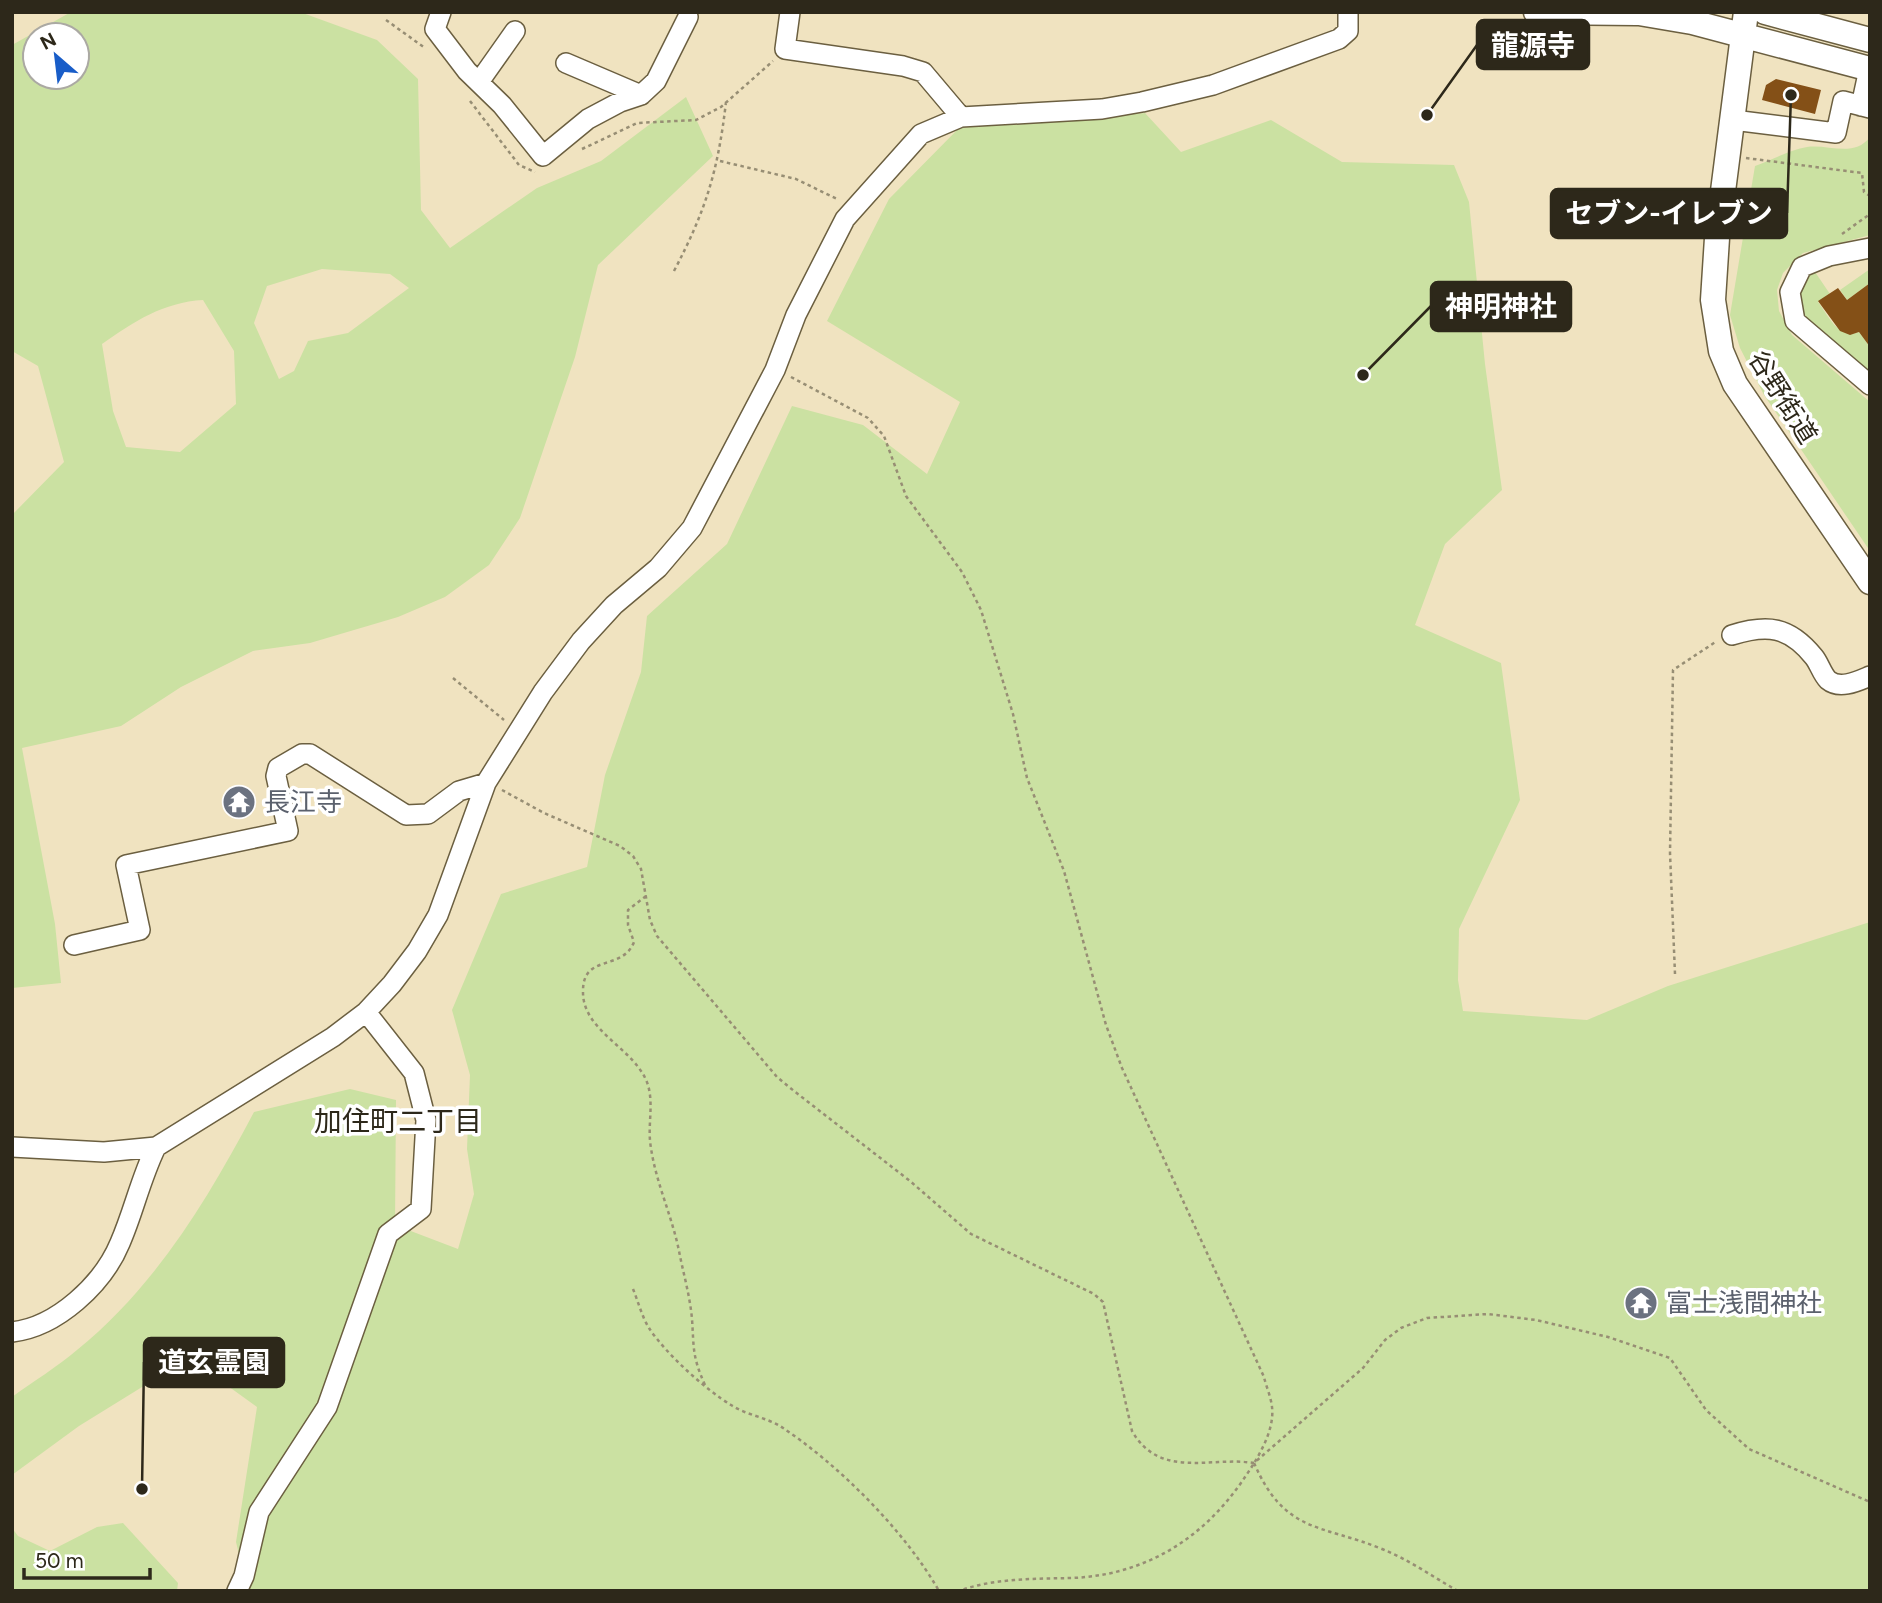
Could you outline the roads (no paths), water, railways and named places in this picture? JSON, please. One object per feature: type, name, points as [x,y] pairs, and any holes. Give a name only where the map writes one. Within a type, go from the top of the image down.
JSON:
[{"type":"main road","points":[[1536,12],[1635,13],[1692,22],[1745,24],[1870,69]]},
{"type":"main road","points":[[1765,12],[1863,37]]},
{"type":"main road","name":"谷野街道","points":[[1745,24],[1714,271],[1715,327],[1721,351],[1750,408],[1870,582]]},
{"type":"street","points":[[441,12],[435,29],[467,71],[543,156],[588,120],[620,102],[641,95],[656,81],[688,17]]},
{"type":"street","points":[[790,12],[785,50],[903,66],[923,72],[961,117]]},
{"type":"street","points":[[12,1147],[104,1152],[156,1147],[204,1119],[366,1012],[417,951],[438,915],[486,783],[518,732],[581,641],[614,605],[658,568],[692,528],[775,370],[811,283],[845,219],[921,134],[961,117],[1102,109],[1213,85],[1339,39],[1348,31],[1348,12]]},
{"type":"street","points":[[479,82],[515,31]]},
{"type":"street","points":[[566,63],[641,95]]},
{"type":"street","points":[[1733,120],[1836,133],[1843,101],[1865,107],[1870,69]]},
{"type":"street","points":[[1870,248],[1829,256],[1802,268],[1790,292],[1795,321],[1870,385]]},
{"type":"street","points":[[1731,635],[1760,626],[1779,631],[1797,639],[1814,657],[1828,680],[1852,684],[1870,676]]},
{"type":"street","points":[[74,946],[139,930],[127,866],[288,831],[276,776],[278,768],[302,754],[310,754],[406,815],[428,814],[458,791],[486,783]]},
{"type":"street","points":[[237,1591],[244,1576],[259,1512],[327,1407],[388,1234],[421,1209],[426,1120],[414,1073],[366,1012]]},
{"type":"street","points":[[12,1332],[25,1331],[60,1313],[83,1294],[108,1267],[120,1242],[139,1182],[156,1147]]},
{"type":"place","name":"セブン-イレブン","points":[[1791,95]]},
{"type":"place","name":"龍源寺","points":[[1427,115]]},
{"type":"place","name":"神明神社","points":[[1363,375]]},
{"type":"place","name":"長江寺","points":[[239,802]]},
{"type":"place","name":"富士浅間神社","points":[[1641,1303]]},
{"type":"place","name":"道玄霊園","points":[[142,1489]]},
{"type":"district","name":"加住町二丁目","points":[[398,1121]]}]
